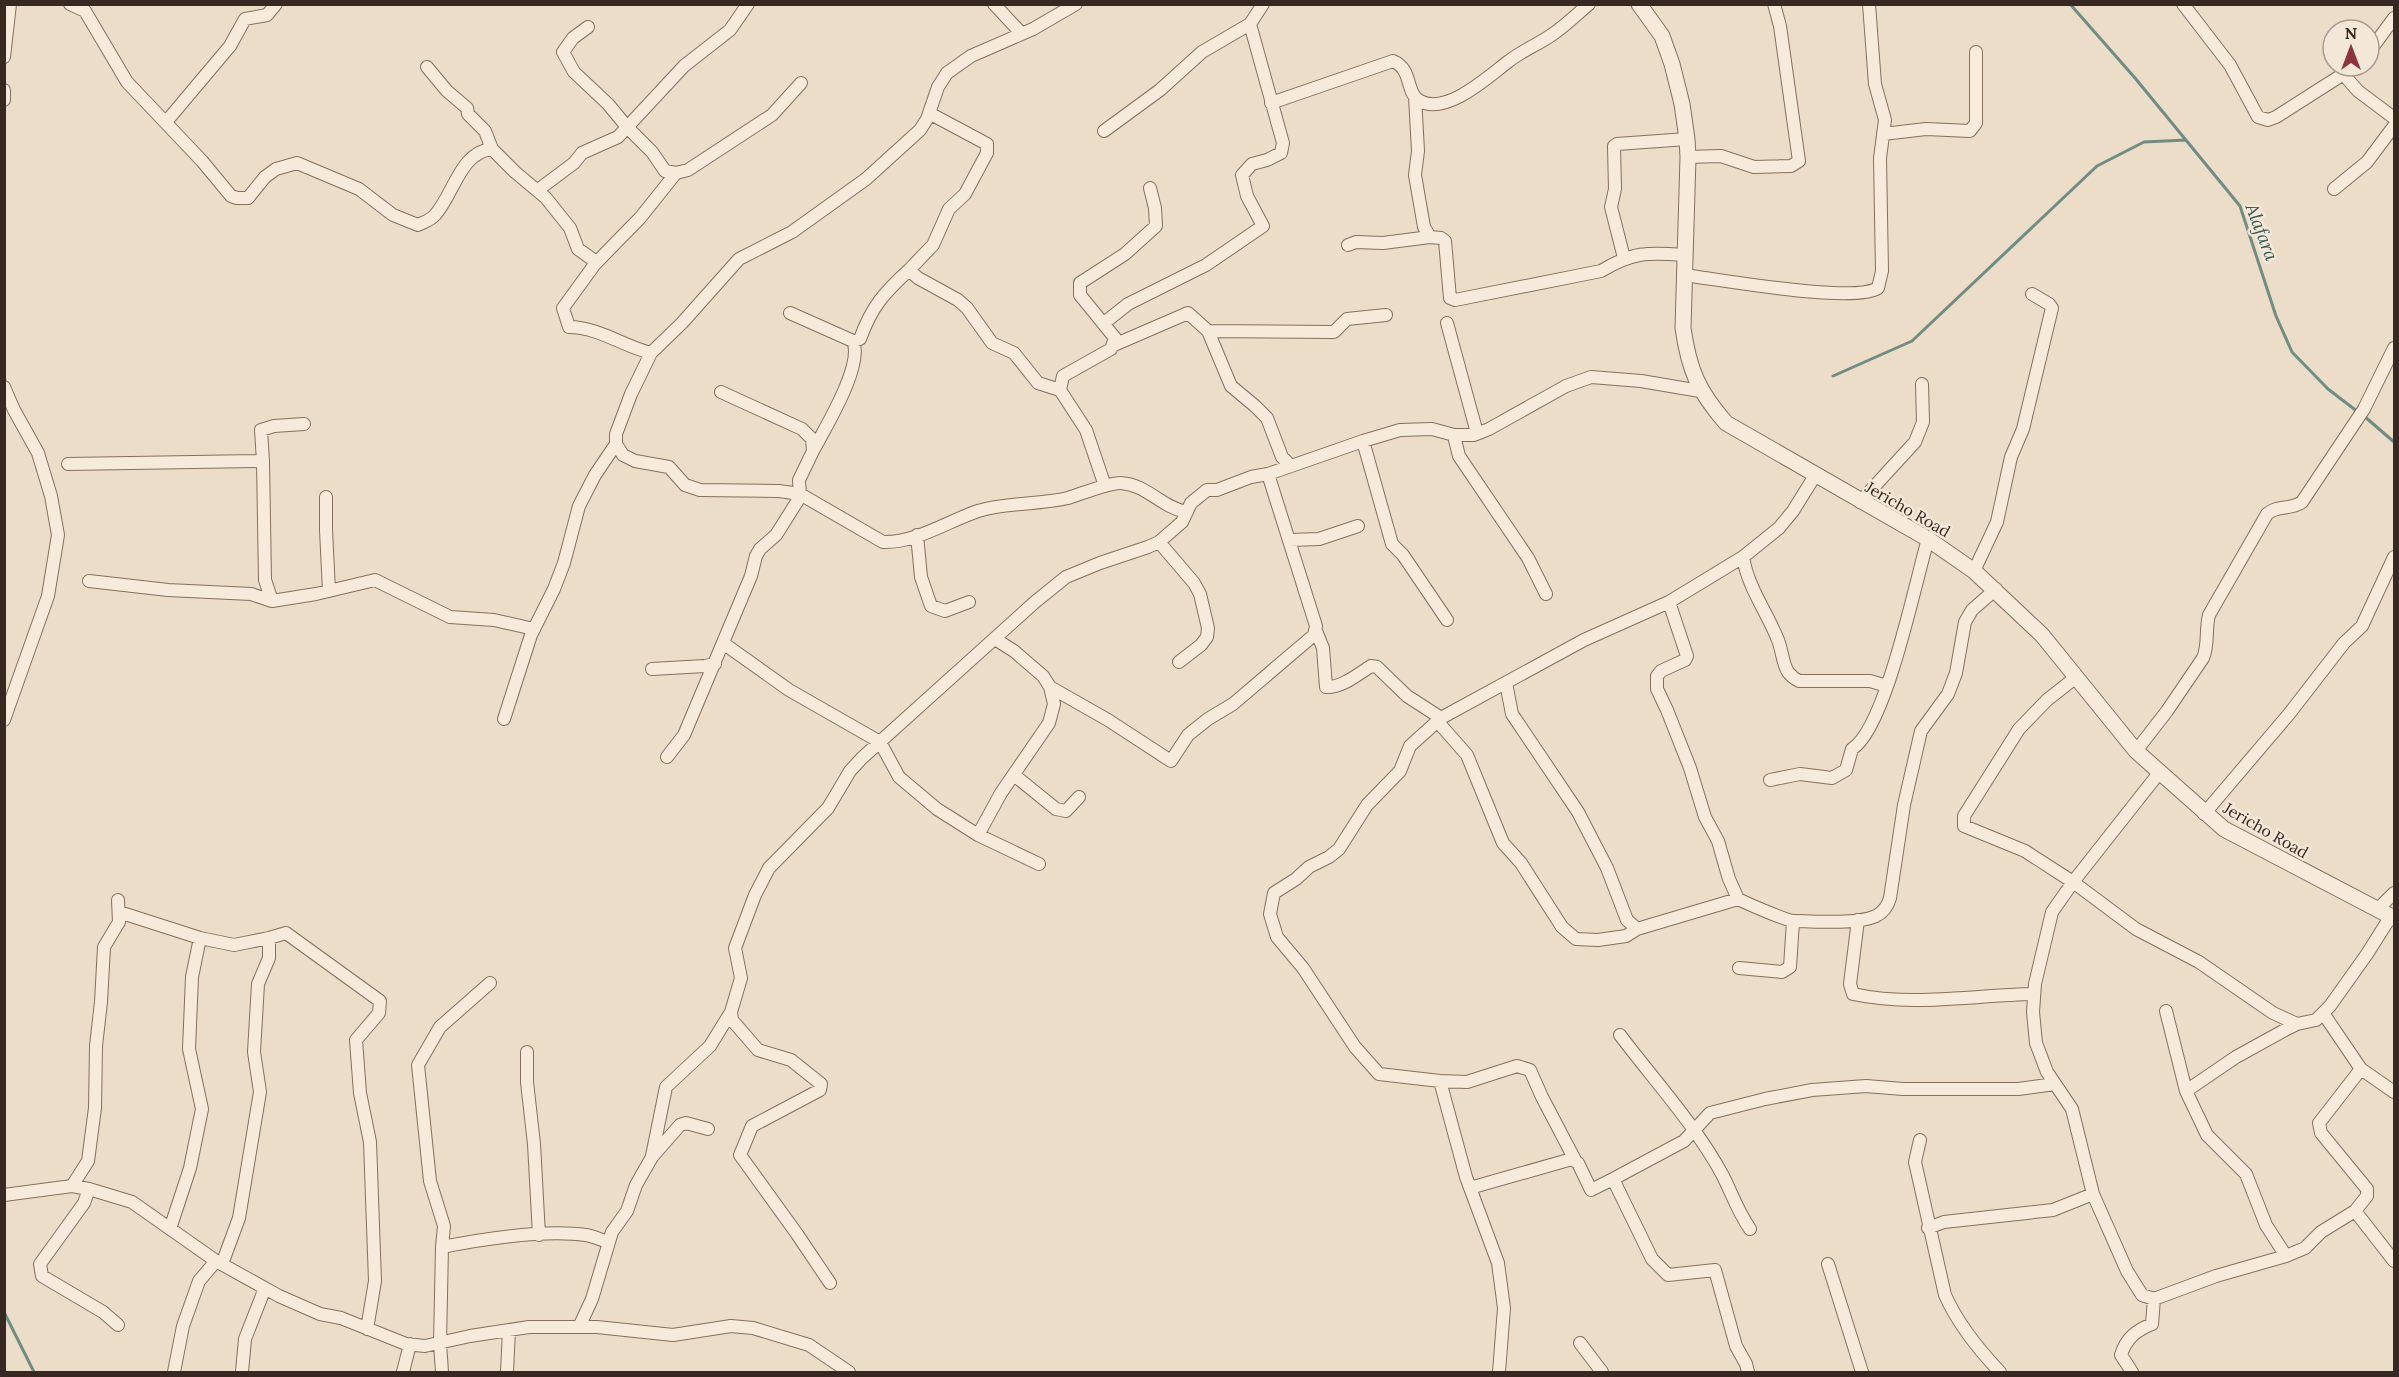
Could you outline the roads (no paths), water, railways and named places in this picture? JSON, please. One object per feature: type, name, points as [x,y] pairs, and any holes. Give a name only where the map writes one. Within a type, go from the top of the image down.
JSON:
[{"type":"street","points":[[4,57],[10,4]]},
{"type":"street","points":[[70,4],[85,11],[128,82],[231,196],[248,198],[265,177],[276,169],[297,163],[359,189],[393,215],[418,225],[434,218],[464,167],[478,152],[492,149]]},
{"type":"street","points":[[166,122],[230,46],[245,19],[267,15],[276,4]]},
{"type":"street","points":[[538,190],[574,163],[582,153],[618,137],[684,66],[730,30],[747,4]]},
{"type":"street","points":[[994,4],[1021,33]]},
{"type":"street","points":[[1077,4],[971,56],[947,73],[938,87],[920,130],[866,179],[792,232],[739,259],[682,323],[651,353],[631,394],[616,434],[616,444],[623,455],[635,460],[669,467],[686,485],[700,490],[779,491],[800,494],[883,542],[893,542],[917,535],[980,511],[1059,500],[1118,482],[1136,485],[1170,508],[1186,512]]},
{"type":"street","points":[[1104,131],[1160,90],[1202,52],[1250,24],[1263,4]]},
{"type":"street","points":[[1415,97],[1429,104],[1463,96],[1510,60],[1553,34],[1589,4]]},
{"type":"street","name":"Jericho Road","points":[[1639,4],[1662,36],[1672,64],[1682,104],[1687,139],[1683,275],[1685,345],[1700,391],[1726,423],[1928,540],[1974,571],[2042,635],[2136,751],[2204,814],[2224,830],[2387,915]]},
{"type":"street","points":[[1688,157],[1721,156],[1754,167],[1791,166],[1799,161],[1780,26],[1774,4]]},
{"type":"street","points":[[1683,275],[1808,292],[1867,293],[1878,288],[1882,271],[1880,158],[1885,120],[1875,84],[1869,4]]},
{"type":"street","points":[[2183,4],[2230,65],[2258,117],[2263,120],[2276,117],[2339,78]]},
{"type":"street","points":[[2381,36],[2394,18]]},
{"type":"street","points":[[1104,323],[1128,304],[1206,265],[1263,226],[1247,196],[1242,175],[1252,164],[1276,157],[1283,149],[1283,143],[1250,24]]},
{"type":"street","points":[[588,27],[573,38],[563,52],[574,72],[608,104],[652,152],[665,171],[676,173],[688,170],[772,115],[801,83]]},
{"type":"street","points":[[1882,134],[1926,129],[1970,131],[1976,123],[1976,52]]},
{"type":"street","points":[[1271,103],[1393,61],[1404,68],[1415,97],[1418,151],[1415,176],[1425,227],[1430,237]]},
{"type":"street","points":[[427,67],[447,91],[467,108],[468,114],[485,131],[492,149],[515,172],[538,190],[570,228],[578,249],[595,264]]},
{"type":"street","points":[[2347,78],[2358,91],[2394,118]]},
{"type":"street","points":[[4,90],[4,99]]},
{"type":"street","points":[[790,313],[853,340],[860,339],[867,320],[881,297],[933,245],[950,209],[965,194],[987,153],[987,144],[929,113]]},
{"type":"street","points":[[2334,189],[2367,162],[2394,126]]},
{"type":"street","points":[[1624,258],[1611,207],[1615,189],[1614,146],[1687,139]]},
{"type":"street","points":[[651,353],[632,348],[583,327],[569,327],[563,308],[595,264],[640,218],[676,173]]},
{"type":"street","points":[[1060,390],[1063,376],[1112,349],[1114,345],[1115,338],[1080,295],[1080,282],[1125,254],[1156,226],[1155,208],[1150,188]]},
{"type":"street","points":[[1348,246],[1356,242],[1383,243],[1430,237],[1440,238],[1444,242],[1450,298],[1455,300],[1601,271],[1636,254],[1684,255]]},
{"type":"street","points":[[909,270],[918,278],[958,300],[967,308],[992,343],[1014,353],[1038,383],[1060,390],[1086,430],[1104,486]]},
{"type":"street","points":[[1974,571],[1997,522],[2011,457],[2023,429],[2052,308],[2032,294]]},
{"type":"street","points":[[1114,345],[1188,313],[1208,332],[1231,386],[1267,418],[1282,457],[1291,466]]},
{"type":"street","points":[[1208,332],[1334,332],[1347,319],[1386,315]]},
{"type":"street","points":[[1447,323],[1477,434]]},
{"type":"street","points":[[667,757],[684,735],[751,576],[756,556],[760,549],[776,535],[800,497],[799,480],[854,364],[853,340]]},
{"type":"street","points":[[2136,751],[2203,658],[2206,650],[2205,629],[2209,615],[2267,514],[2271,510],[2298,506],[2302,502],[2364,409],[2394,348]]},
{"type":"street","points":[[652,1157],[666,1087],[710,1046],[731,1012],[741,978],[735,948],[755,895],[769,868],[828,808],[850,771],[923,702],[1066,577],[1159,542],[1182,522],[1191,503],[1207,490],[1218,490],[1251,477],[1268,474],[1400,430],[1421,428],[1459,435],[1477,434],[1566,386],[1591,377],[1641,381],[1700,391]]},
{"type":"street","points":[[1860,502],[1915,442],[1923,422],[1922,384]]},
{"type":"street","points":[[4,387],[9,413],[38,453],[51,496],[58,536],[48,596],[5,713]]},
{"type":"street","points":[[721,392],[802,429],[812,439],[813,451]]},
{"type":"street","points":[[272,601],[265,580],[261,430],[274,426],[304,424]]},
{"type":"street","points":[[1459,435],[1455,440],[1455,448],[1459,456],[1528,558],[1546,594]]},
{"type":"street","points":[[1363,441],[1392,544],[1403,555],[1447,620]]},
{"type":"street","points":[[504,719],[534,629],[564,563],[579,507],[595,475],[616,444]]},
{"type":"street","points":[[68,464],[263,461]]},
{"type":"street","points":[[1268,474],[1323,648],[1326,687],[1333,688],[1371,666],[1377,667],[1407,696],[1440,720],[1467,755],[1503,843],[1521,863],[1562,927],[1576,939],[1598,940],[1626,936],[1636,929],[1738,899]]},
{"type":"street","points":[[1816,474],[1793,511],[1779,528],[1743,557],[1669,602],[1584,640],[1466,702],[1440,720],[1410,746],[1400,771],[1367,805],[1339,849],[1309,867],[1296,879],[1274,893],[1270,914],[1278,937],[1303,968],[1355,1047],[1379,1074],[1467,1082],[1517,1066],[1530,1070],[1591,1190],[1684,1141],[1710,1113],[1765,1099],[1812,1090],[1866,1086],[1903,1089],[2018,1089],[2055,1084]]},
{"type":"street","points":[[326,497],[329,591]]},
{"type":"street","points":[[1290,540],[1319,539],[1358,526]]},
{"type":"street","points":[[917,535],[921,577],[931,606],[945,611],[969,602]]},
{"type":"street","points":[[1770,780],[1800,774],[1832,778],[1846,770],[1852,749],[1861,743],[1867,733],[1887,686],[1928,540]]},
{"type":"street","points":[[1159,542],[1194,583],[1200,594],[1208,628],[1207,637],[1201,645],[1179,663]]},
{"type":"street","points":[[1743,557],[1745,571],[1752,589],[1771,622],[1783,652],[1786,670],[1793,677],[1799,681],[1870,681],[1887,686]]},
{"type":"street","points":[[2204,814],[2289,714],[2344,643],[2362,627],[2394,557]]},
{"type":"street","points":[[89,581],[168,590],[251,594],[272,601],[329,591],[375,579],[450,617],[494,620],[534,629]]},
{"type":"street","points":[[1669,602],[1687,656],[1685,660],[1661,671],[1657,676],[1657,689],[1690,768],[1705,817],[1718,841],[1729,879],[1738,899],[1752,907],[1793,921],[1858,920],[1877,915],[1888,904],[1904,805],[1921,731],[1948,694],[1956,673],[1965,622],[1972,610],[1996,590]]},
{"type":"street","points":[[1050,687],[1108,720],[1171,761],[1188,735],[1208,719],[1233,704],[1316,630]]},
{"type":"street","points":[[978,835],[1001,793],[1049,723],[1054,704],[1050,687],[1043,676],[1014,651],[995,639]]},
{"type":"street","points":[[723,643],[789,690],[880,742],[899,777],[937,809],[978,835],[1039,864]]},
{"type":"street","points":[[652,669],[715,664]]},
{"type":"street","points":[[2075,678],[2042,705],[2019,729],[1963,819],[1964,826],[2025,851],[2073,882],[2136,929],[2199,962],[2273,1013],[2296,1024]]},
{"type":"street","points":[[1506,683],[1512,714],[1578,812],[1607,868],[1627,920],[1636,929]]},
{"type":"street","points":[[2159,773],[2052,912],[2034,994],[2033,1012],[2036,1043],[2047,1072],[2072,1109],[2093,1194],[2127,1271],[2142,1295],[2154,1299],[2217,1276],[2286,1256],[2305,1248],[2321,1232],[2355,1211],[2367,1196],[2367,1189],[2321,1133],[2319,1123],[2361,1069]]},
{"type":"street","points":[[1014,775],[1056,809],[1066,811],[1078,797]]},
{"type":"street","points":[[2186,1091],[2236,1057],[2296,1024],[2313,1022],[2323,1013],[2367,954],[2387,915],[2394,892]]},
{"type":"street","points":[[72,1186],[88,1161],[95,1108],[96,1046],[102,1002],[104,947],[119,922],[119,906],[200,938],[234,945],[286,933],[380,1001],[379,1013],[356,1040],[360,1093],[371,1152],[375,1281],[367,1329]]},
{"type":"street","points":[[1858,920],[1850,984],[1853,994],[1878,998],[1947,1000],[1971,996],[2034,994]]},
{"type":"street","points":[[1739,968],[1782,972],[1788,970],[1793,921]]},
{"type":"street","points":[[170,1229],[190,1168],[202,1109],[189,1049],[192,977],[200,938]]},
{"type":"street","points":[[174,1372],[183,1326],[199,1281],[219,1262],[239,1218],[260,1092],[254,1052],[258,984],[269,958],[269,938]]},
{"type":"street","points":[[442,1372],[440,1343],[444,1226],[430,1181],[418,1065],[440,1027],[490,983]]},
{"type":"street","points":[[2166,1011],[2186,1091],[2207,1135],[2246,1174],[2266,1225],[2286,1256]]},
{"type":"street","points":[[731,1012],[732,1020],[758,1050],[791,1060],[821,1084],[820,1090],[752,1126],[740,1155],[830,1283]]},
{"type":"street","points":[[2323,1013],[2361,1069],[2394,1092]]},
{"type":"street","points":[[1620,1035],[1694,1132],[1723,1176],[1736,1208],[1749,1229]]},
{"type":"street","points":[[527,1052],[527,1082],[534,1144],[539,1235]]},
{"type":"street","points":[[1440,1081],[1470,1188],[1498,1263],[1504,1308],[1499,1372]]},
{"type":"street","points":[[579,1327],[592,1299],[608,1242],[617,1222],[627,1211],[636,1185],[652,1157],[680,1125],[686,1124],[708,1129]]},
{"type":"street","points":[[1920,1140],[1915,1162],[1928,1228],[1945,1295],[1953,1313],[1985,1357],[2000,1372]]},
{"type":"street","points":[[1470,1188],[1575,1160]]},
{"type":"street","points":[[1613,1179],[1652,1259],[1668,1275],[1715,1270],[1736,1346],[1748,1372]]},
{"type":"street","points":[[4,1195],[72,1186],[132,1202],[219,1262],[265,1288],[320,1314],[341,1318],[410,1344],[425,1346],[529,1327],[579,1327],[673,1335],[731,1326],[753,1328],[809,1345],[849,1372]]},
{"type":"street","points":[[89,1189],[84,1203],[40,1264],[42,1276],[103,1312],[118,1325]]},
{"type":"street","points":[[1928,1228],[1944,1222],[2053,1210],[2093,1194]]},
{"type":"street","points":[[2355,1211],[2394,1261]]},
{"type":"street","points":[[442,1247],[476,1240],[539,1235],[586,1235],[608,1242]]},
{"type":"street","points":[[1828,1264],[1862,1372]]},
{"type":"street","points":[[242,1372],[245,1339],[265,1288]]},
{"type":"street","points":[[2132,1372],[2121,1355],[2124,1344],[2132,1335],[2152,1324],[2154,1299]]},
{"type":"street","points":[[507,1372],[509,1330]]},
{"type":"street","points":[[1580,1343],[1602,1372]]},
{"type":"street","points":[[403,1372],[410,1344]]},
{"type":"waterway","name":"Alafara","points":[[2070,4],[2135,78],[2240,206],[2276,316],[2292,352],[2328,389],[2358,412]]},
{"type":"waterway","points":[[1833,376],[1912,341],[2097,166],[2144,142],[2186,140]]},
{"type":"waterway","name":"Alafara","points":[[2364,416],[2394,442]]},
{"type":"waterway","points":[[4,1312],[34,1372]]}]
